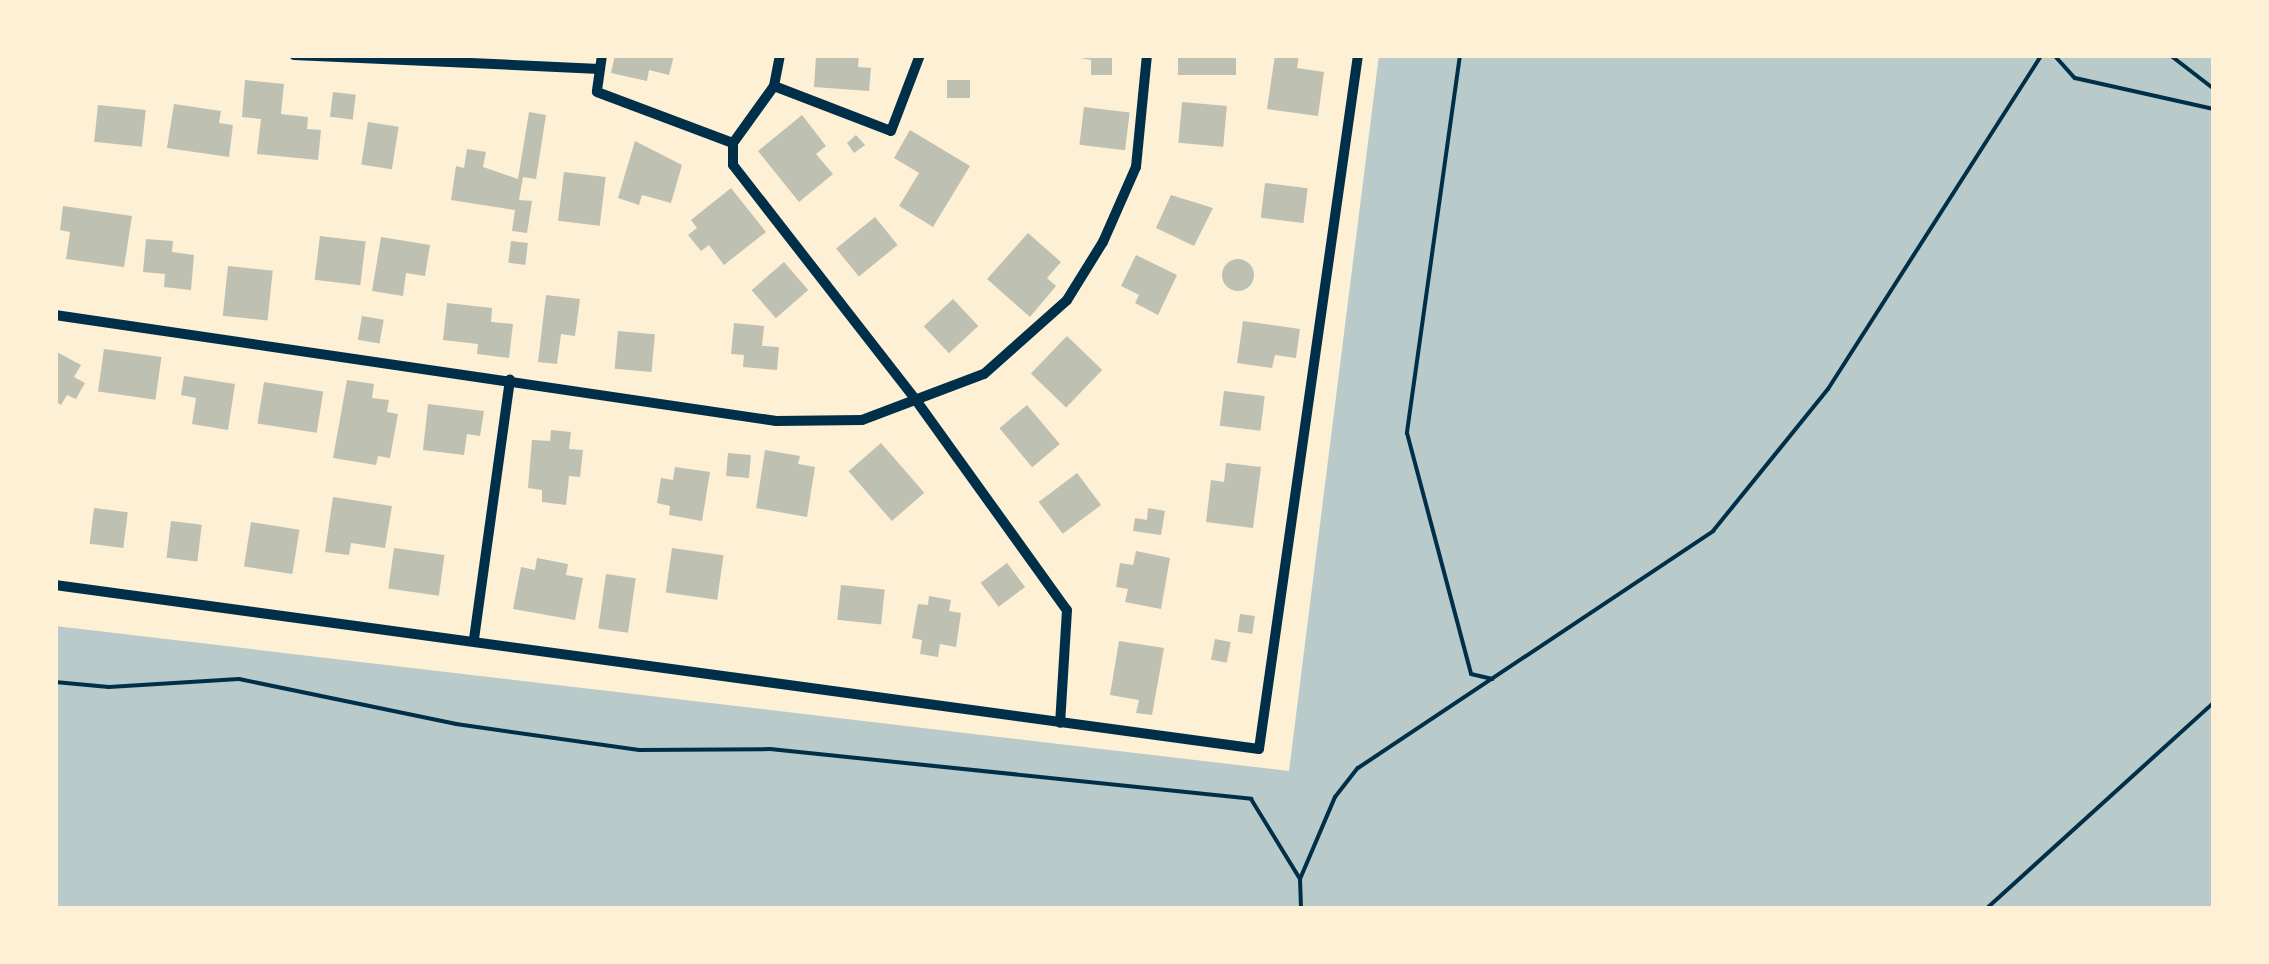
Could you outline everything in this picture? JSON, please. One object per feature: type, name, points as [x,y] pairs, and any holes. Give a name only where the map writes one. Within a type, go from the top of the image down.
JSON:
[{"type":"street","points":[[294,55],[600,69]]},
{"type":"street","points":[[602,55],[597,92],[733,143]]},
{"type":"street","points":[[780,55],[774,86],[733,143],[733,165],[918,403],[1067,610],[1060,724]]},
{"type":"street","points":[[774,86],[891,131],[920,55]]},
{"type":"street","points":[[55,315],[776,422],[862,420],[918,403],[984,374],[1067,300],[1103,242],[1136,167],[1147,55]]},
{"type":"street","points":[[55,585],[474,639],[1258,749],[1358,55]]},
{"type":"street","points":[[474,639],[510,380]]},
{"type":"path","points":[[1460,55],[1407,432],[1471,674],[1492,678]]},
{"type":"path","points":[[1300,909],[1300,879],[1335,798],[1358,768],[1714,532],[1828,390],[2042,55]]},
{"type":"path","points":[[2054,55],[2075,78],[2214,109]]},
{"type":"path","points":[[2170,55],[2214,89]]},
{"type":"path","points":[[55,682],[108,687],[239,679],[456,724],[640,750],[786,750],[1251,799],[1300,879]]},
{"type":"path","points":[[1986,909],[2214,702]]},
{"type":"shaded area","points":[[1379,55],[2214,55],[2214,909],[55,909],[55,626],[1289,771]]},
{"type":"building","points":[[615,55],[674,55],[669,75],[649,70],[647,81],[611,73]]},
{"type":"building","points":[[816,55],[859,55],[858,67],[871,68],[869,91],[814,87]]},
{"type":"building","points":[[1066,55],[1112,55],[1112,75],[1091,75],[1091,60]]},
{"type":"building","points":[[1178,55],[1236,55],[1236,75],[1178,75]]},
{"type":"building","points":[[1275,55],[1299,55],[1297,68],[1324,72],[1318,116],[1267,109]]},
{"type":"building","points":[[245,80],[284,84],[281,114],[308,117],[307,129],[321,130],[318,160],[257,154],[261,119],[242,117]]},
{"type":"building","points":[[947,80],[970,80],[970,98],[947,98]]},
{"type":"building","points":[[333,92],[356,95],[353,120],[330,117]]},
{"type":"building","points":[[1182,102],[1227,106],[1223,147],[1178,143]]},
{"type":"building","points":[[174,104],[221,111],[219,123],[233,125],[229,157],[167,148]]},
{"type":"building","points":[[98,105],[146,110],[142,147],[94,142]]},
{"type":"building","points":[[1084,107],[1130,113],[1125,150],[1079,145]]},
{"type":"building","points":[[529,112],[546,115],[536,179],[523,177],[519,200],[532,201],[527,233],[512,231],[515,210],[451,200],[456,166],[464,168],[467,149],[486,152],[483,167],[518,179]]},
{"type":"building","points":[[802,115],[826,146],[816,154],[833,174],[799,202],[758,151]]},
{"type":"building","points":[[368,122],[399,127],[392,169],[361,164]]},
{"type":"building","points":[[910,130],[970,166],[933,227],[899,206],[919,173],[894,158]]},
{"type":"building","points":[[856,135],[865,145],[854,153],[847,143]]},
{"type":"building","points":[[635,141],[682,165],[671,203],[642,195],[639,205],[618,198]]},
{"type":"building","points":[[564,172],[606,177],[600,226],[558,221]]},
{"type":"building","points":[[1265,183],[1308,188],[1303,223],[1261,218]]},
{"type":"building","points":[[731,188],[766,232],[724,265],[709,245],[701,251],[688,235],[697,228],[691,220]]},
{"type":"building","points":[[1171,195],[1213,208],[1194,246],[1156,228]]},
{"type":"building","points":[[63,206],[132,216],[124,267],[66,259],[70,232],[60,230]]},
{"type":"building","points":[[875,217],[898,245],[859,276],[836,248]]},
{"type":"building","points":[[1028,233],[1061,262],[1047,278],[1056,286],[1030,317],[987,279]]},
{"type":"building","points":[[320,236],[366,242],[360,285],[315,280]]},
{"type":"building","points":[[381,237],[430,245],[425,276],[406,273],[403,296],[372,291]]},
{"type":"building","points":[[146,239],[173,241],[172,252],[194,255],[191,290],[164,287],[165,274],[143,272]]},
{"type":"building","points":[[511,241],[528,243],[525,265],[508,263]]},
{"type":"building","points":[[1136,255],[1177,275],[1158,315],[1135,303],[1139,295],[1121,286]]},
{"type":"building","points":[[1238,259],[1249,264],[1254,275],[1249,286],[1238,291],[1227,286],[1222,275],[1227,264]]},
{"type":"building","points":[[784,262],[808,290],[776,318],[752,290]]},
{"type":"building","points":[[228,266],[273,271],[268,320],[223,316]]},
{"type":"building","points":[[546,295],[580,299],[575,336],[561,334],[557,364],[538,362]]},
{"type":"building","points":[[953,299],[978,326],[949,353],[924,326]]},
{"type":"building","points":[[447,303],[492,308],[491,322],[513,324],[509,358],[477,354],[478,344],[443,340]]},
{"type":"building","points":[[362,316],[384,320],[379,343],[358,340]]},
{"type":"building","points":[[1243,321],[1300,329],[1296,358],[1275,355],[1272,368],[1237,363]]},
{"type":"building","points":[[734,323],[764,326],[762,346],[779,347],[777,370],[743,367],[744,355],[731,354]]},
{"type":"building","points":[[618,331],[655,334],[652,372],[615,369]]},
{"type":"building","points":[[1067,336],[1102,370],[1066,407],[1031,373]]},
{"type":"building","points":[[104,349],[161,357],[155,400],[98,392]]},
{"type":"building","points":[[55,351],[81,365],[74,377],[85,383],[76,399],[67,395],[61,405],[55,401]]},
{"type":"building","points":[[184,376],[235,384],[228,430],[192,424],[196,398],[181,395]]},
{"type":"building","points":[[347,380],[374,384],[372,398],[389,400],[387,412],[398,414],[390,458],[378,456],[376,465],[333,458]]},
{"type":"building","points":[[264,382],[323,391],[317,433],[257,423]]},
{"type":"building","points":[[1224,391],[1265,396],[1260,431],[1220,426]]},
{"type":"building","points":[[428,404],[484,411],[480,436],[467,434],[464,455],[423,450]]},
{"type":"building","points":[[1027,405],[1060,444],[1032,467],[999,428]]},
{"type":"building","points":[[551,430],[571,432],[569,449],[583,450],[580,477],[569,476],[566,505],[542,502],[542,490],[528,488],[532,440],[550,441]]},
{"type":"building","points":[[881,443],[924,493],[892,521],[849,471]]},
{"type":"building","points":[[765,450],[800,456],[798,464],[815,467],[807,517],[756,508]]},
{"type":"building","points":[[728,453],[751,455],[749,478],[726,476]]},
{"type":"building","points":[[1226,463],[1261,467],[1253,528],[1206,522],[1211,480],[1224,482]]},
{"type":"building","points":[[675,467],[710,472],[702,521],[669,515],[670,506],[657,503],[661,478],[673,480]]},
{"type":"building","points":[[1077,473],[1101,505],[1063,534],[1039,502]]},
{"type":"building","points":[[333,497],[392,506],[385,548],[351,543],[349,555],[325,552]]},
{"type":"building","points":[[94,508],[128,512],[123,548],[90,544]]},
{"type":"building","points":[[1148,508],[1165,511],[1161,535],[1133,531],[1135,518],[1147,520]]},
{"type":"building","points":[[171,521],[202,525],[197,562],[166,558]]},
{"type":"building","points":[[251,522],[299,530],[292,574],[244,566]]},
{"type":"building","points":[[394,548],[445,555],[439,596],[388,589]]},
{"type":"building","points":[[672,548],[723,555],[717,600],[666,593]]},
{"type":"building","points":[[1136,551],[1170,558],[1161,609],[1125,602],[1128,589],[1116,587],[1120,563],[1133,565]]},
{"type":"building","points":[[537,558],[568,564],[566,575],[583,578],[575,620],[513,609],[521,567],[535,570]]},
{"type":"building","points":[[1007,563],[1025,587],[999,607],[981,583]]},
{"type":"building","points":[[606,574],[636,578],[628,633],[598,628]]},
{"type":"building","points":[[841,585],[885,590],[881,624],[837,620]]},
{"type":"building","points":[[929,596],[951,600],[949,611],[961,613],[956,647],[940,644],[938,657],[920,654],[922,640],[912,638],[918,604],[928,605]]},
{"type":"building","points":[[1240,614],[1255,616],[1252,634],[1237,632]]},
{"type":"building","points":[[1215,639],[1231,642],[1227,663],[1211,660]]},
{"type":"building","points":[[1119,641],[1164,648],[1152,715],[1136,713],[1139,700],[1110,695]]}]
